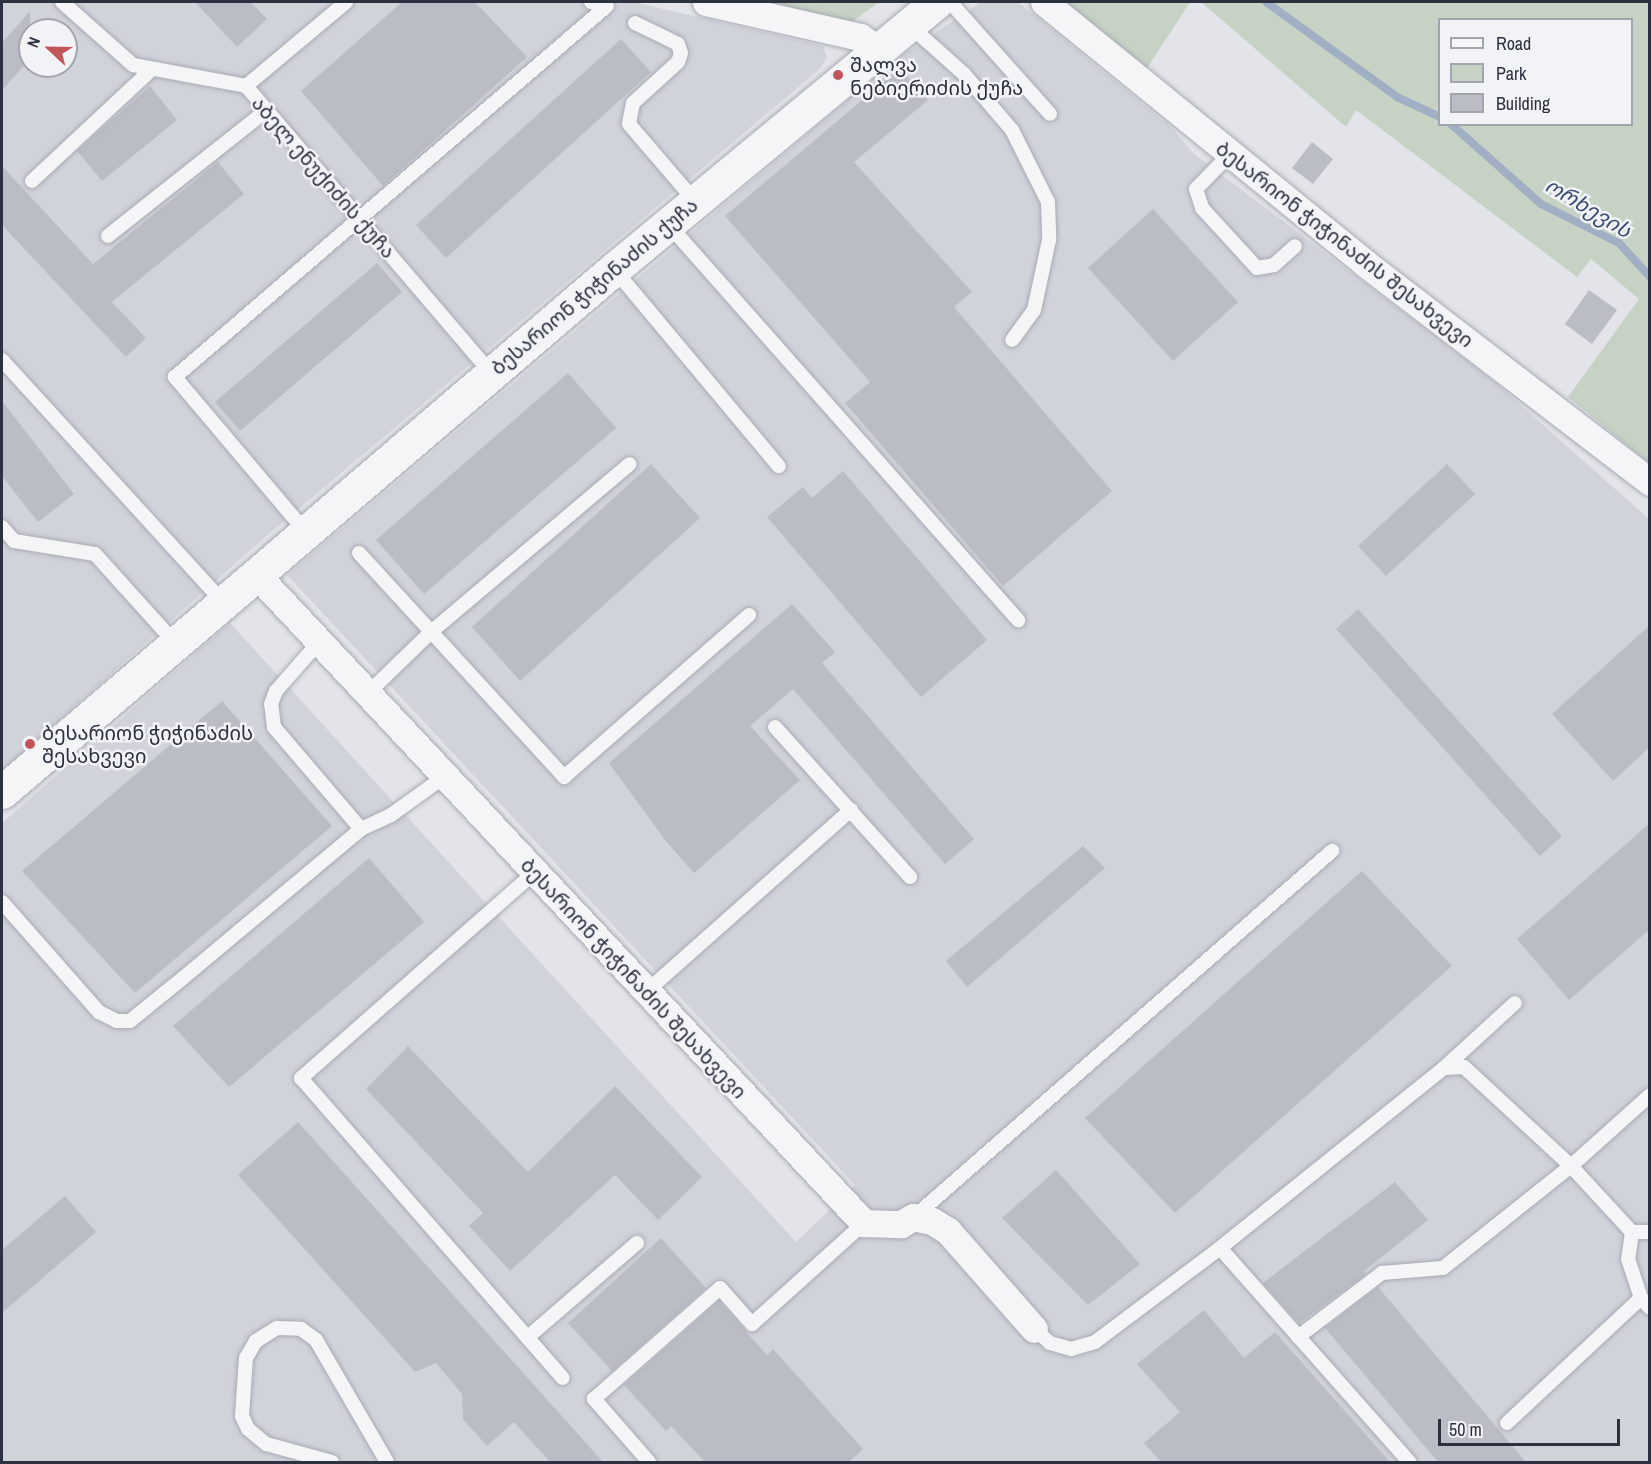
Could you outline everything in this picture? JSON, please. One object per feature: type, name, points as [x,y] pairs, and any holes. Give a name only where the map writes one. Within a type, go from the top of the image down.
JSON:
[{"type":"street","points":[[706,2],[860,37],[878,49]]},
{"type":"street","name":"ბესარიონ ჭიჭინაძის ქუჩა","points":[[2,792],[222,601],[614,269],[937,2]]},
{"type":"street","name":"ბესარიონ ჭიჭინაძის შესახვევი","points":[[1044,2],[1230,154],[1650,482]]},
{"type":"street","name":"ბესარიონ ჭიჭინაძის შესახვევი","points":[[255,573],[864,1223]]},
{"type":"street","points":[[864,1223],[901,1224],[913,1217],[932,1221],[948,1230],[1034,1329]]},
{"type":"lane","name":"აბელ ენუქიძის ქუჩა","points":[[62,2],[118,56],[150,71],[246,86],[492,373]]},
{"type":"lane","points":[[246,86],[346,2]]},
{"type":"lane","points":[[305,531],[175,377],[607,6],[591,2]]},
{"type":"lane","points":[[950,2],[1050,114]]},
{"type":"lane","points":[[635,23],[678,44],[681,53],[678,62],[633,103],[629,124],[695,201]]},
{"type":"lane","points":[[908,24],[964,74],[1012,130],[1048,202],[1049,240],[1034,310],[1012,340]]},
{"type":"lane","points":[[32,181],[150,71]]},
{"type":"lane","points":[[108,236],[267,110]]},
{"type":"lane","points":[[1230,154],[1196,189],[1202,208],[1257,268],[1274,265],[1295,246]]},
{"type":"lane","points":[[668,224],[1018,620]]},
{"type":"lane","points":[[614,269],[779,466]]},
{"type":"lane","points":[[2,360],[222,601]]},
{"type":"lane","points":[[367,694],[431,632],[630,464]]},
{"type":"lane","points":[[2,527],[14,541],[95,554],[175,643]]},
{"type":"lane","points":[[358,553],[564,777],[749,615]]},
{"type":"lane","points":[[319,642],[276,691],[271,704],[274,727],[361,829]]},
{"type":"lane","points":[[775,727],[910,877]]},
{"type":"lane","points":[[2,902],[99,1012],[117,1021],[130,1021],[361,829],[391,815],[445,776]]},
{"type":"lane","points":[[647,992],[851,810]]},
{"type":"lane","points":[[913,1217],[1332,851]]},
{"type":"lane","points":[[535,872],[301,1078],[563,1378]]},
{"type":"lane","points":[[1034,1329],[1050,1343],[1071,1349],[1095,1342],[1220,1248],[1444,1068],[1515,1003]]},
{"type":"lane","points":[[1444,1068],[1464,1067],[1571,1166],[1632,1232],[1650,1232]]},
{"type":"lane","points":[[1298,1336],[1382,1273],[1443,1268],[1571,1166],[1650,1095]]},
{"type":"lane","points":[[649,1462],[594,1399],[720,1288],[752,1324],[864,1223]]},
{"type":"lane","points":[[1507,1423],[1645,1303],[1628,1259],[1632,1232]]},
{"type":"lane","points":[[528,1338],[638,1243]]},
{"type":"lane","points":[[1220,1248],[1409,1462]]},
{"type":"lane","points":[[332,1462],[266,1444],[248,1429],[242,1416],[246,1358],[256,1341],[277,1328],[301,1329],[316,1340],[387,1462]]},
{"type":"shaded area","points":[[2,2],[633,2],[823,46],[827,57],[821,68],[264,538],[2,771]]},
{"type":"shaded area","points":[[981,2],[1018,2],[1171,127],[1193,153],[1489,377],[1649,519],[1649,1462],[2,1462],[2,823],[230,623],[796,1242],[855,1185],[287,575],[895,60]]},
{"type":"green space","points":[[752,2],[879,2],[849,24]]},
{"type":"green space","points":[[1062,2],[1190,2],[1144,73]]},
{"type":"green space","points":[[1201,2],[1649,2],[1649,463],[1568,397],[1639,299],[1591,259],[1577,277],[1356,110],[1346,127]]},
{"type":"building","points":[[195,2],[251,2],[267,19],[237,47]]},
{"type":"building","points":[[402,2],[475,2],[527,57],[383,186],[301,91]]},
{"type":"building","points":[[18,25],[18,72],[2,90],[2,43]]},
{"type":"building","points":[[621,39],[651,72],[446,258],[416,225]]},
{"type":"building","points":[[900,68],[928,100],[854,162],[972,292],[954,307],[1112,491],[1003,586],[845,403],[870,382],[725,216]]},
{"type":"building","points":[[150,86],[177,120],[102,181],[77,151]]},
{"type":"building","points":[[1312,142],[1333,159],[1313,184],[1292,168]]},
{"type":"building","points":[[218,162],[244,194],[112,302],[146,338],[126,357],[2,225],[2,166],[93,264]]},
{"type":"building","points":[[1153,209],[1238,302],[1173,361],[1088,268]]},
{"type":"building","points":[[377,263],[402,292],[240,431],[215,402]]},
{"type":"building","points":[[1589,290],[1617,310],[1592,344],[1565,324]]},
{"type":"building","points":[[568,373],[616,428],[424,594],[376,540]]},
{"type":"building","points":[[2,401],[74,494],[38,522],[2,476]]},
{"type":"building","points":[[651,464],[700,518],[520,681],[472,627]]},
{"type":"building","points":[[1447,464],[1475,494],[1386,576],[1358,546]]},
{"type":"building","points":[[843,471],[987,640],[921,697],[767,517],[803,487],[812,498]]},
{"type":"building","points":[[792,604],[835,652],[822,663],[974,839],[945,864],[793,689],[750,726],[800,780],[694,873],[665,840],[609,763]]},
{"type":"building","points":[[1358,609],[1562,836],[1540,856],[1336,629]]},
{"type":"building","points":[[1650,625],[1650,747],[1613,781],[1552,714]]},
{"type":"building","points":[[222,701],[332,826],[135,993],[22,871]]},
{"type":"building","points":[[1650,823],[1650,929],[1569,1000],[1517,939]]},
{"type":"building","points":[[1083,846],[1105,868],[967,987],[946,961]]},
{"type":"building","points":[[369,858],[424,922],[229,1087],[173,1026]]},
{"type":"building","points":[[1362,871],[1452,966],[1175,1213],[1085,1118]]},
{"type":"building","points":[[408,1046],[528,1172],[615,1086],[702,1177],[658,1220],[615,1175],[510,1271],[469,1226],[483,1213],[366,1089]]},
{"type":"building","points":[[298,1122],[603,1462],[550,1462],[514,1422],[487,1446],[463,1419],[462,1394],[436,1363],[415,1372],[238,1175]]},
{"type":"building","points":[[1056,1170],[1140,1264],[1088,1305],[1002,1218]]},
{"type":"building","points":[[1395,1182],[1428,1220],[1364,1271],[1366,1274],[1299,1323],[1263,1283]]},
{"type":"building","points":[[65,1196],[96,1232],[2,1313],[2,1250]]},
{"type":"building","points":[[661,1238],[706,1288],[612,1371],[568,1323]]},
{"type":"building","points":[[1378,1287],[1526,1462],[1438,1462],[1325,1328]]},
{"type":"building","points":[[719,1301],[767,1355],[773,1349],[863,1449],[849,1462],[705,1462],[671,1426],[666,1431],[624,1385]]},
{"type":"building","points":[[1204,1310],[1244,1358],[1275,1332],[1390,1462],[1161,1462],[1144,1443],[1180,1412],[1137,1364]]},
{"type":"waterway","name":"ორხევის","points":[[1266,2],[1397,97],[1438,116]]},
{"type":"waterway","name":"ორხევის","points":[[1453,126],[1541,204],[1619,243],[1650,277]]},
{"type":"place","name":"შალვა ნებიერიძის ქუჩა","points":[[838,75]]},
{"type":"place","name":"ბესარიონ ჭიჭინაძის შესახვევი","points":[[30,744]]}]
